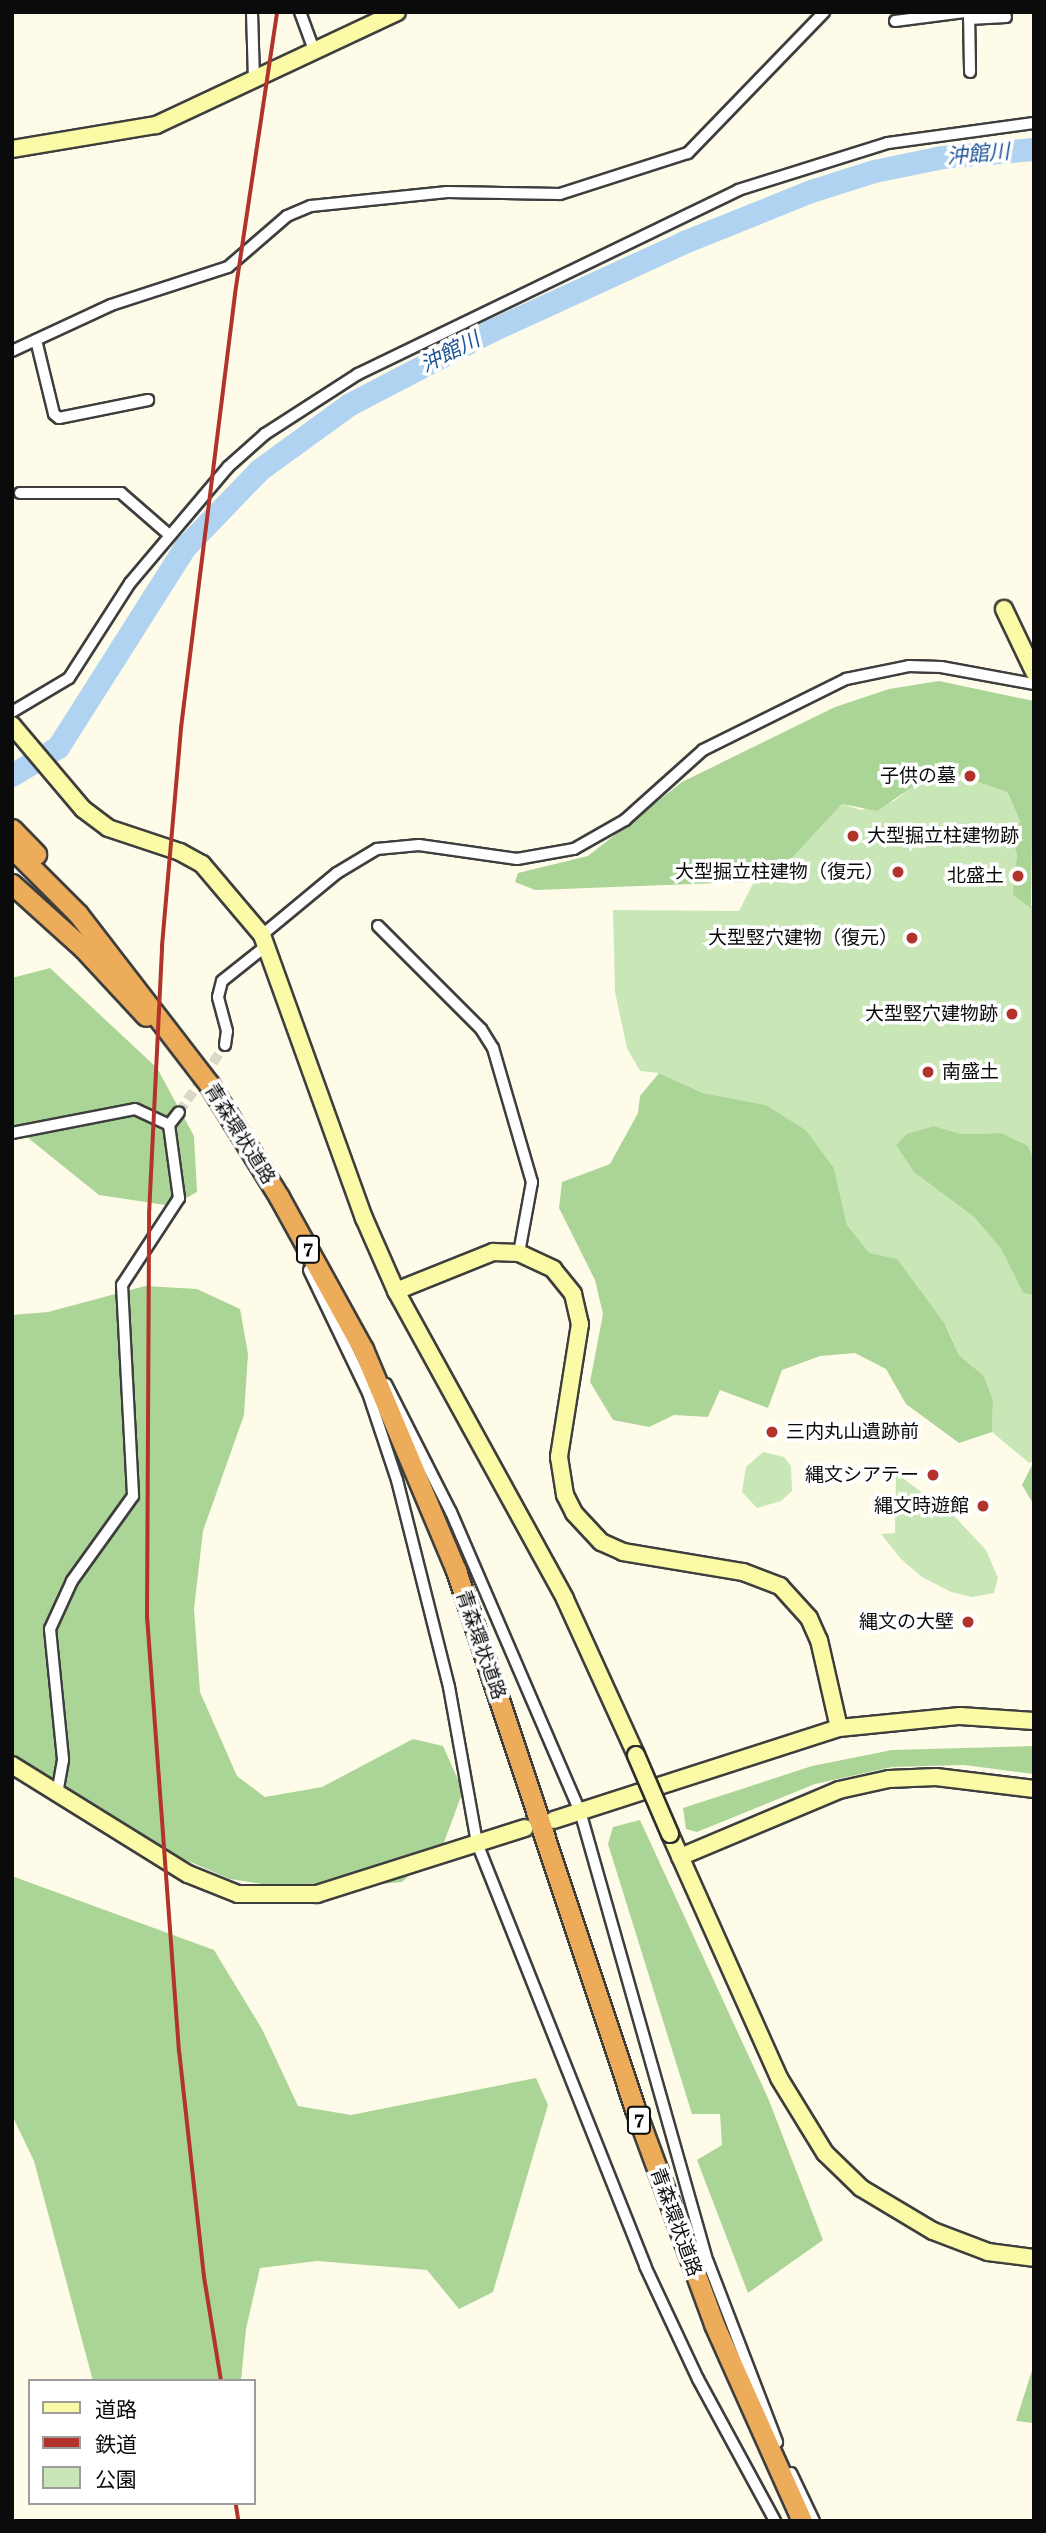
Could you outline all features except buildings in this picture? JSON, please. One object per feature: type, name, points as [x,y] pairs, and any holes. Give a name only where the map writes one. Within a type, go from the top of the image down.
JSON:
[{"type":"highway","points":[[12,829],[140,970],[173,1017],[196,1066]]},
{"type":"highway","name":"青森環状道路","points":[[12,848],[78,914],[209,1083],[279,1198],[363,1349],[456,1570],[635,2109],[714,2324],[802,2521]]},
{"type":"highway","points":[[12,884],[84,949],[209,1083]]},
{"type":"street","points":[[252,12],[254,80]]},
{"type":"street","points":[[300,12],[314,50]]},
{"type":"street","points":[[12,149],[156,125],[397,12]]},
{"type":"street","points":[[12,351],[111,305],[228,267],[287,216],[311,206],[447,192],[560,194],[688,153],[824,12]]},
{"type":"street","points":[[968,15],[970,72]]},
{"type":"street","points":[[895,22],[968,15],[1006,17]]},
{"type":"street","points":[[1034,123],[936,134],[850,153],[738,190],[542,282],[315,399],[228,467],[167,533],[69,678],[13,722],[64,790],[108,828],[180,852],[202,864],[264,940],[364,1217],[396,1290],[565,1599],[779,2078],[825,2153],[861,2188],[933,2231],[988,2252],[1034,2258]]},
{"type":"street","points":[[36,340],[54,414],[59,418],[148,400]]},
{"type":"street","points":[[20,494],[121,493],[167,533]]},
{"type":"street","points":[[1004,609],[1034,672]]},
{"type":"street","points":[[225,1045],[227,1031],[218,997],[222,981],[337,873],[377,849],[419,845],[517,859],[547,857],[573,849],[625,820],[703,750],[846,679],[909,666],[941,667],[1034,684]]},
{"type":"street","points":[[378,926],[481,1028],[493,1048],[532,1182],[519,1253]]},
{"type":"street","points":[[12,1133],[135,1109],[169,1125]]},
{"type":"street","points":[[57,1793],[63,1760],[50,1629],[72,1581],[133,1496],[122,1285],[179,1198],[169,1125],[179,1112]]},
{"type":"street","points":[[279,1198],[292,1237],[368,1392],[397,1480],[449,1687],[477,1843],[645,2266],[698,2379],[775,2521]]},
{"type":"street","points":[[396,1290],[477,1256],[519,1253],[553,1269],[564,1280],[577,1307],[578,1344],[559,1457],[565,1495],[574,1513],[601,1542],[623,1552],[743,1572],[780,1586],[809,1618],[819,1640],[839,1728]]},
{"type":"street","points":[[363,1349],[398,1402],[451,1512],[580,1811],[708,2262],[774,2435],[814,2521]]},
{"type":"street","points":[[554,1820],[839,1728],[960,1716],[1034,1721]]},
{"type":"street","points":[[12,1765],[188,1874],[238,1894],[266,1898],[317,1894],[525,1828]]},
{"type":"street","points":[[680,1857],[839,1790],[889,1779],[936,1777],[1034,1789]]},
{"type":"green space","points":[[939,681],[1034,701],[1031,908],[1013,895],[1017,854],[1012,840],[1020,821],[1007,792],[952,773],[911,788],[877,811],[842,804],[781,870],[745,882],[535,890],[515,882],[518,873],[588,856],[682,782],[835,707],[889,689]]},
{"type":"green space","points":[[952,773],[1006,791],[1020,821],[1012,840],[1017,854],[1014,895],[1034,907],[1034,1161],[1001,1133],[961,1134],[934,1126],[915,1173],[974,1217],[1001,1249],[1023,1293],[1034,1295],[1034,1461],[1029,1463],[992,1432],[993,1400],[984,1376],[959,1355],[947,1327],[897,1260],[869,1254],[847,1225],[834,1168],[806,1130],[766,1105],[703,1093],[659,1073],[640,1071],[627,1048],[615,992],[613,910],[739,911],[756,878],[781,870],[842,804],[861,810],[894,801],[911,788]]},
{"type":"green space","points":[[50,968],[157,1068],[194,1136],[197,1192],[172,1206],[99,1195],[12,1125],[12,978]]},
{"type":"green space","points":[[659,1073],[703,1093],[766,1105],[806,1130],[834,1168],[847,1225],[869,1253],[897,1259],[945,1324],[959,1355],[984,1376],[993,1400],[992,1432],[959,1443],[906,1404],[886,1369],[855,1353],[820,1356],[782,1370],[768,1408],[720,1390],[708,1417],[674,1415],[649,1427],[613,1420],[590,1382],[603,1314],[595,1280],[559,1208],[562,1182],[610,1164],[638,1113],[640,1096]]},
{"type":"green space","points":[[934,1126],[961,1134],[1001,1133],[1028,1146],[1034,1161],[1034,1295],[1023,1293],[1001,1249],[974,1217],[915,1173],[896,1145],[907,1134]]},
{"type":"green space","points":[[145,1286],[197,1289],[240,1309],[248,1354],[244,1415],[203,1531],[194,1609],[200,1692],[237,1776],[265,1797],[322,1787],[413,1739],[443,1746],[463,1791],[443,1845],[402,1882],[308,1891],[230,1879],[118,1831],[12,1767],[12,1315],[48,1312]]},
{"type":"green space","points":[[763,1452],[784,1457],[791,1466],[792,1491],[781,1501],[757,1508],[742,1492],[746,1467]]},
{"type":"green space","points":[[1034,1461],[1034,1505],[1022,1485]]},
{"type":"green space","points":[[896,1473],[956,1518],[986,1550],[998,1578],[994,1593],[972,1597],[951,1592],[922,1577],[901,1559],[881,1534],[895,1533]]},
{"type":"green space","points":[[1034,1746],[1034,1774],[964,1765],[892,1767],[815,1784],[697,1832],[686,1829],[683,1808],[812,1766],[892,1750]]},
{"type":"green space","points":[[640,1820],[768,2098],[823,2240],[748,2293],[697,2160],[722,2145],[720,2114],[692,2114],[608,1844],[613,1827]]},
{"type":"green space","points":[[12,1876],[214,1950],[262,2029],[298,2106],[351,2115],[536,2078],[548,2105],[493,2292],[459,2309],[427,2270],[317,2261],[260,2268],[246,2329],[241,2379],[92,2379],[34,2161],[12,2115]]},
{"type":"green space","points":[[1034,2364],[1034,2423],[1016,2421]]},
{"type":"waterway","name":"沖館川","points":[[12,775],[58,747],[185,547],[259,470],[350,404],[490,331],[684,242],[811,191],[874,171],[942,157],[1034,149]]},
{"type":"tunnel","points":[[179,1112],[225,1045]]},
{"type":"railway","points":[[221,2379],[204,2277],[179,2052],[147,1619],[149,1215],[162,946],[181,728],[235,294],[277,12]]},
{"type":"railway","points":[[236,2505],[239,2521]]},
{"type":"place","name":"子供の墓","points":[[970,776]]},
{"type":"place","name":"大型掘立柱建物跡","points":[[853,836]]},
{"type":"place","name":"大型掘立柱建物（復元）","points":[[898,872]]},
{"type":"place","name":"北盛土","points":[[1018,876]]},
{"type":"place","name":"大型竪穴建物（復元）","points":[[912,938]]},
{"type":"place","name":"大型竪穴建物跡","points":[[1012,1014]]},
{"type":"place","name":"南盛土","points":[[928,1072]]},
{"type":"place","name":"三内丸山遺跡前","points":[[772,1432]]},
{"type":"place","name":"縄文シアテー","points":[[933,1475]]},
{"type":"place","name":"縄文時遊館","points":[[983,1506]]},
{"type":"place","name":"縄文の大壁","points":[[968,1622]]}]
